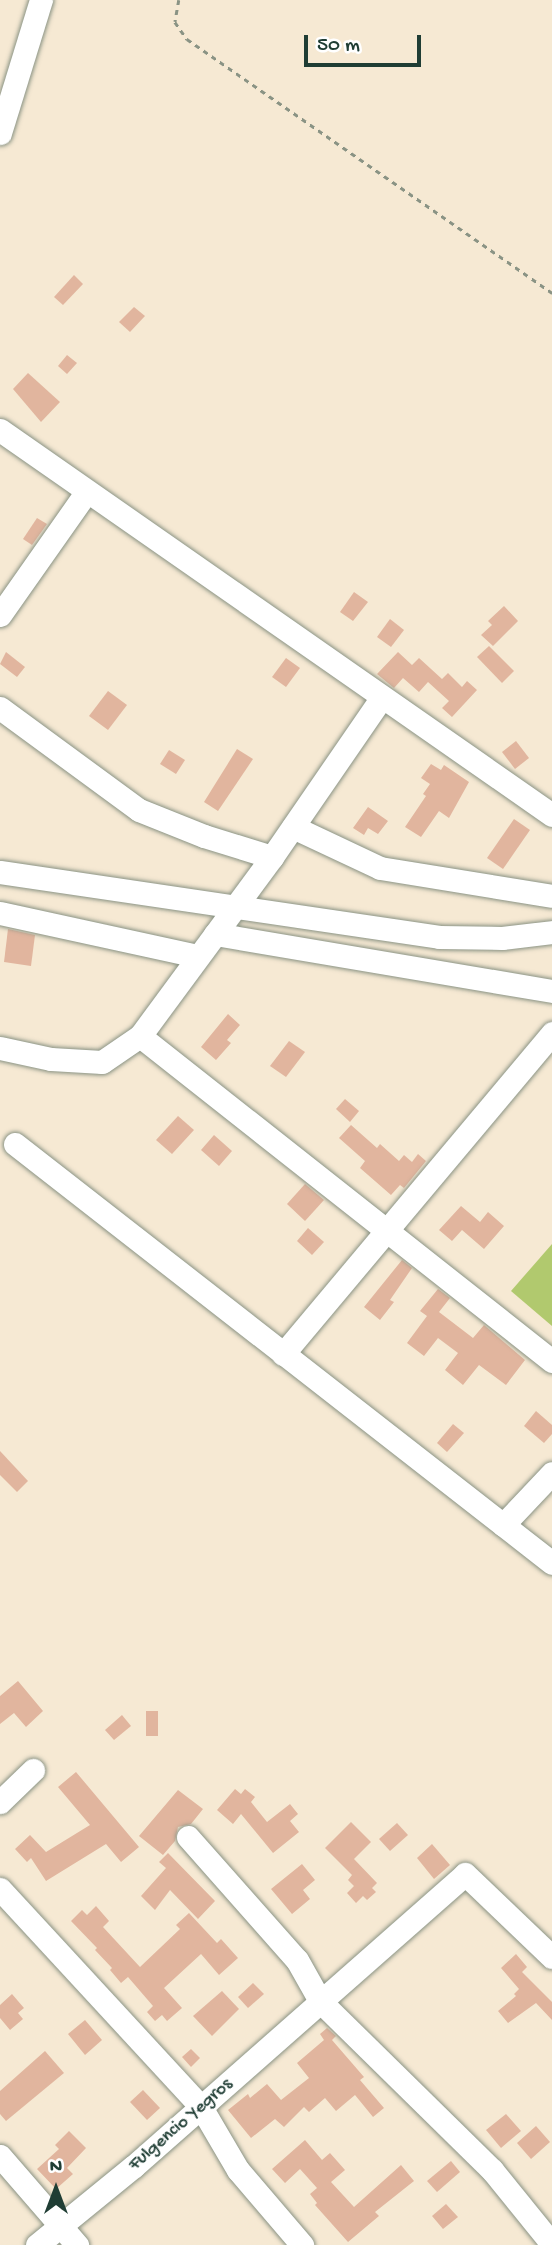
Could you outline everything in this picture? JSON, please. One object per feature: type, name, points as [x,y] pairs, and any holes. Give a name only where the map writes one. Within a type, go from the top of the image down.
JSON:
[{"type":"street","points":[[0,133],[41,0]]},
{"type":"street","points":[[0,430],[552,815]]},
{"type":"street","points":[[0,615],[87,491]]},
{"type":"street","points":[[0,1048],[51,1059],[103,1062],[140,1036],[272,857],[382,697]]},
{"type":"street","points":[[0,708],[139,810],[204,836],[272,857]]},
{"type":"street","points":[[293,827],[380,868],[552,896]]},
{"type":"street","points":[[0,872],[236,906],[364,929],[439,937],[502,939],[552,932]]},
{"type":"street","points":[[0,914],[197,957]]},
{"type":"street","points":[[215,934],[552,991]]},
{"type":"street","points":[[283,1354],[552,1033]]},
{"type":"street","points":[[140,1036],[552,1360]]},
{"type":"street","points":[[15,1144],[552,1563]]},
{"type":"street","points":[[503,1525],[552,1473]]},
{"type":"street","points":[[0,1802],[33,1770]]},
{"type":"street","points":[[188,1837],[297,1960],[320,2001],[492,2170],[552,2244]]},
{"type":"street","name":"Fulgencio Yegros","points":[[37,2245],[201,2107],[465,1874],[552,1957]]},
{"type":"street","points":[[0,1889],[201,2107],[238,2170],[302,2245]]},
{"type":"street","points":[[0,2157],[77,2245]]},
{"type":"path","points":[[180,0],[175,22],[187,39],[552,293]]},
{"type":"green space","points":[[552,1244],[552,1326],[511,1291]]},
{"type":"building","points":[[74,275],[83,284],[63,305],[54,297]]},
{"type":"building","points":[[134,307],[145,316],[130,332],[119,322]]},
{"type":"building","points":[[67,355],[77,363],[67,374],[58,366]]},
{"type":"building","points":[[28,373],[60,402],[41,422],[13,389]]},
{"type":"building","points":[[37,518],[47,524],[32,545],[23,539]]},
{"type":"building","points":[[354,592],[368,602],[353,621],[340,612]]},
{"type":"building","points":[[504,606],[518,621],[493,646],[481,635],[492,625],[488,621]]},
{"type":"building","points":[[390,619],[404,630],[391,647],[377,637]]},
{"type":"building","points":[[489,646],[514,671],[502,683],[477,657]]},
{"type":"building","points":[[6,652],[25,667],[17,677],[0,664]]},
{"type":"building","points":[[398,652],[412,665],[419,658],[442,679],[448,673],[462,687],[467,681],[477,690],[452,717],[442,708],[449,701],[428,682],[419,692],[403,678],[394,688],[377,674]]},
{"type":"building","points":[[286,658],[300,668],[286,687],[272,677]]},
{"type":"building","points":[[108,691],[127,705],[108,730],[89,716]]},
{"type":"building","points":[[516,741],[529,758],[515,769],[502,752]]},
{"type":"building","points":[[237,749],[253,759],[218,811],[204,802]]},
{"type":"building","points":[[169,750],[185,760],[176,774],[160,764]]},
{"type":"building","points":[[431,764],[441,770],[444,765],[469,782],[449,818],[439,811],[421,837],[405,827],[426,796],[423,794],[430,784],[421,778]]},
{"type":"building","points":[[368,807],[388,821],[378,834],[368,828],[364,835],[353,828]]},
{"type":"building","points":[[514,819],[530,830],[503,869],[487,858]]},
{"type":"building","points":[[8,929],[35,935],[31,966],[4,962]]},
{"type":"building","points":[[228,1014],[240,1025],[227,1040],[231,1043],[216,1060],[201,1047]]},
{"type":"building","points":[[289,1041],[305,1052],[286,1077],[270,1066]]},
{"type":"building","points":[[345,1099],[359,1111],[350,1122],[336,1109]]},
{"type":"building","points":[[178,1116],[194,1130],[172,1154],[156,1140]]},
{"type":"building","points":[[351,1125],[377,1148],[380,1144],[399,1161],[404,1155],[412,1162],[418,1154],[426,1161],[404,1188],[400,1185],[391,1195],[360,1168],[365,1161],[339,1138]]},
{"type":"building","points":[[214,1135],[232,1151],[219,1166],[201,1150]]},
{"type":"building","points":[[305,1184],[324,1200],[305,1221],[287,1204]]},
{"type":"building","points":[[461,1206],[480,1222],[488,1212],[504,1226],[484,1249],[462,1230],[452,1241],[439,1230]]},
{"type":"building","points":[[308,1228],[324,1242],[312,1255],[297,1241]]},
{"type":"building","points":[[402,1260],[412,1268],[390,1300],[394,1302],[380,1320],[364,1307]]},
{"type":"building","points":[[438,1289],[450,1298],[439,1312],[473,1338],[484,1325],[525,1360],[506,1385],[479,1365],[463,1385],[445,1370],[458,1353],[438,1338],[424,1356],[407,1343],[427,1316],[420,1311]]},
{"type":"building","points":[[536,1411],[552,1425],[552,1434],[544,1443],[524,1426]]},
{"type":"building","points":[[453,1424],[464,1433],[447,1452],[437,1443]]},
{"type":"building","points":[[0,1451],[28,1481],[17,1492],[0,1475]]},
{"type":"building","points":[[18,1681],[43,1711],[26,1727],[14,1713],[0,1724],[0,1696]]},
{"type":"building","points":[[146,1711],[158,1711],[158,1736],[146,1736]]},
{"type":"building","points":[[122,1715],[131,1726],[114,1740],[105,1730]]},
{"type":"building","points":[[76,1772],[139,1847],[121,1862],[106,1844],[46,1881],[31,1858],[27,1862],[15,1849],[30,1835],[46,1852],[90,1825],[58,1787]]},
{"type":"building","points":[[235,1789],[241,1794],[245,1789],[255,1797],[251,1802],[267,1822],[290,1804],[298,1814],[290,1821],[299,1832],[273,1853],[241,1814],[233,1824],[217,1810]]},
{"type":"building","points":[[178,1790],[203,1809],[191,1824],[178,1827],[175,1841],[163,1855],[139,1836]]},
{"type":"building","points":[[351,1822],[371,1842],[354,1859],[377,1883],[372,1888],[376,1892],[367,1900],[363,1896],[356,1903],[347,1893],[354,1886],[348,1880],[352,1875],[325,1848]]},
{"type":"building","points":[[397,1823],[408,1835],[390,1851],[379,1839]]},
{"type":"building","points":[[432,1844],[450,1865],[434,1879],[417,1858]]},
{"type":"building","points":[[168,1853],[215,1901],[198,1919],[170,1890],[155,1910],[141,1896],[166,1868],[159,1862]]},
{"type":"building","points":[[302,1864],[315,1880],[303,1890],[310,1899],[292,1914],[271,1889]]},
{"type":"building","points":[[96,1906],[109,1921],[103,1927],[140,1967],[180,1929],[176,1925],[189,1913],[217,1943],[221,1939],[238,1958],[219,1975],[201,1954],[164,1988],[182,2008],[167,2021],[162,2015],[155,2021],[147,2012],[153,2006],[128,1977],[121,1983],[110,1970],[112,1968],[95,1950],[97,1948],[71,1921],[82,1910],[87,1915]]},
{"type":"building","points":[[516,1954],[527,1967],[522,1972],[552,2002],[552,2020],[536,2003],[508,2023],[498,2011],[516,1996],[514,1994],[519,1989],[501,1968]]},
{"type":"building","points":[[253,1983],[264,1994],[248,2008],[238,1997]]},
{"type":"building","points":[[222,1991],[239,2009],[212,2036],[193,2016]]},
{"type":"building","points":[[12,1994],[24,2008],[18,2013],[23,2019],[10,2030],[0,2018],[0,2005]]},
{"type":"building","points":[[85,2020],[102,2040],[85,2055],[68,2034]]},
{"type":"building","points":[[327,2028],[336,2036],[332,2040],[364,2077],[360,2080],[384,2108],[373,2117],[355,2095],[336,2111],[325,2098],[309,2112],[304,2107],[284,2127],[275,2119],[251,2138],[228,2110],[248,2094],[250,2098],[267,2084],[281,2100],[309,2078],[297,2063],[324,2040],[320,2034]]},
{"type":"building","points":[[191,2049],[200,2058],[191,2067],[182,2057]]},
{"type":"building","points":[[45,2051],[64,2073],[6,2121],[0,2114],[0,2091]]},
{"type":"building","points":[[143,2090],[160,2108],[147,2120],[130,2102]]},
{"type":"building","points":[[506,2114],[521,2131],[501,2148],[486,2130]]},
{"type":"building","points":[[536,2126],[550,2142],[531,2159],[517,2143]]},
{"type":"building","points":[[69,2131],[86,2148],[67,2168],[73,2174],[56,2189],[37,2169],[59,2149],[55,2145]]},
{"type":"building","points":[[305,2140],[322,2160],[330,2153],[345,2170],[331,2182],[354,2207],[401,2165],[414,2181],[375,2212],[379,2216],[348,2242],[315,2205],[317,2203],[310,2194],[317,2188],[300,2169],[285,2183],[272,2169]]},
{"type":"building","points":[[451,2161],[460,2172],[437,2192],[427,2181]]},
{"type":"building","points":[[446,2204],[458,2217],[443,2229],[432,2216]]}]
